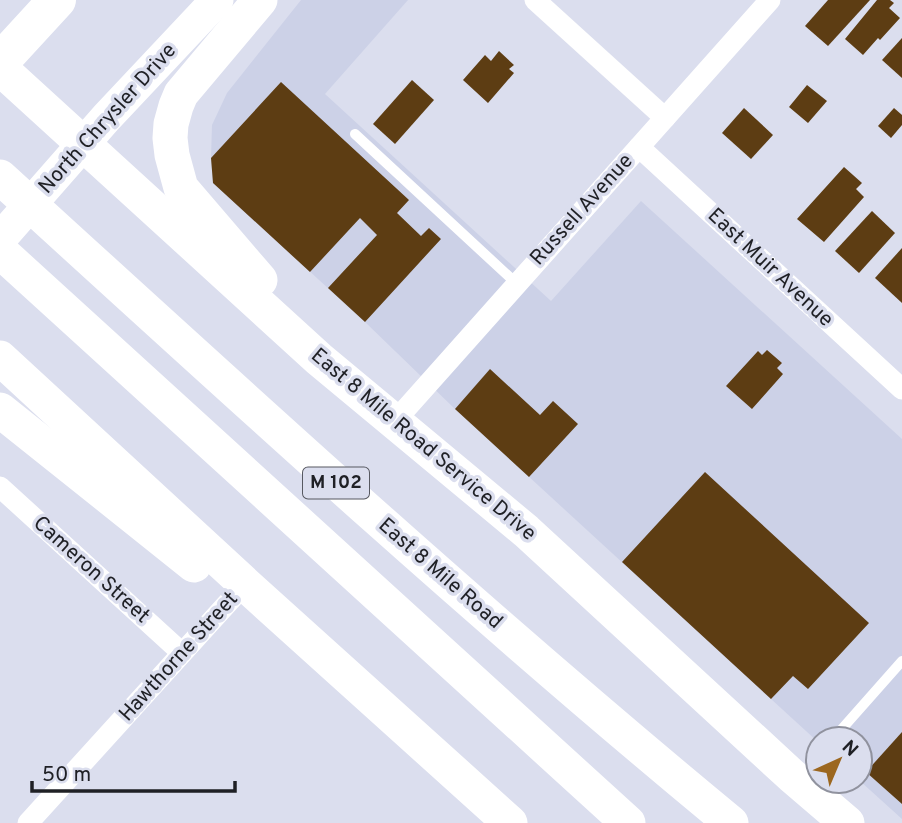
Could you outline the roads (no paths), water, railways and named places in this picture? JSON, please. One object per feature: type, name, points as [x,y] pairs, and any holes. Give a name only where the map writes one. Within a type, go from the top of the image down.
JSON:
[{"type":"highway","points":[[0,62],[57,0]]},
{"type":"highway","points":[[260,0],[181,94],[171,124],[172,155],[181,188],[258,277],[319,359]]},
{"type":"highway","name":"East 8 Mile Road Service Drive","points":[[0,68],[319,359],[804,767]]},
{"type":"highway","name":"East 8 Mile Road","points":[[0,177],[301,451],[730,823]]},
{"type":"highway","name":"M 102","points":[[0,251],[628,823]]},
{"type":"highway","points":[[0,358],[494,818]]},
{"type":"highway","points":[[0,410],[194,565],[210,575],[245,584]]},
{"type":"highway","name":"East 8 Mile Road Service Drive","points":[[826,795],[847,823]]},
{"type":"main road","name":"North Chrysler Drive","points":[[0,239],[83,144],[217,0]]},
{"type":"street","points":[[535,0],[665,118]]},
{"type":"street","name":"Russell Avenue","points":[[395,421],[770,0]]},
{"type":"street","name":"East Muir Avenue","points":[[639,147],[902,389]]},
{"type":"street","name":"Cameron Street","points":[[0,487],[182,653]]},
{"type":"street","name":"Hawthorne Street","points":[[28,823],[245,584]]},
{"type":"lane","points":[[355,134],[517,284]]},
{"type":"lane","points":[[845,725],[902,661]]}]
